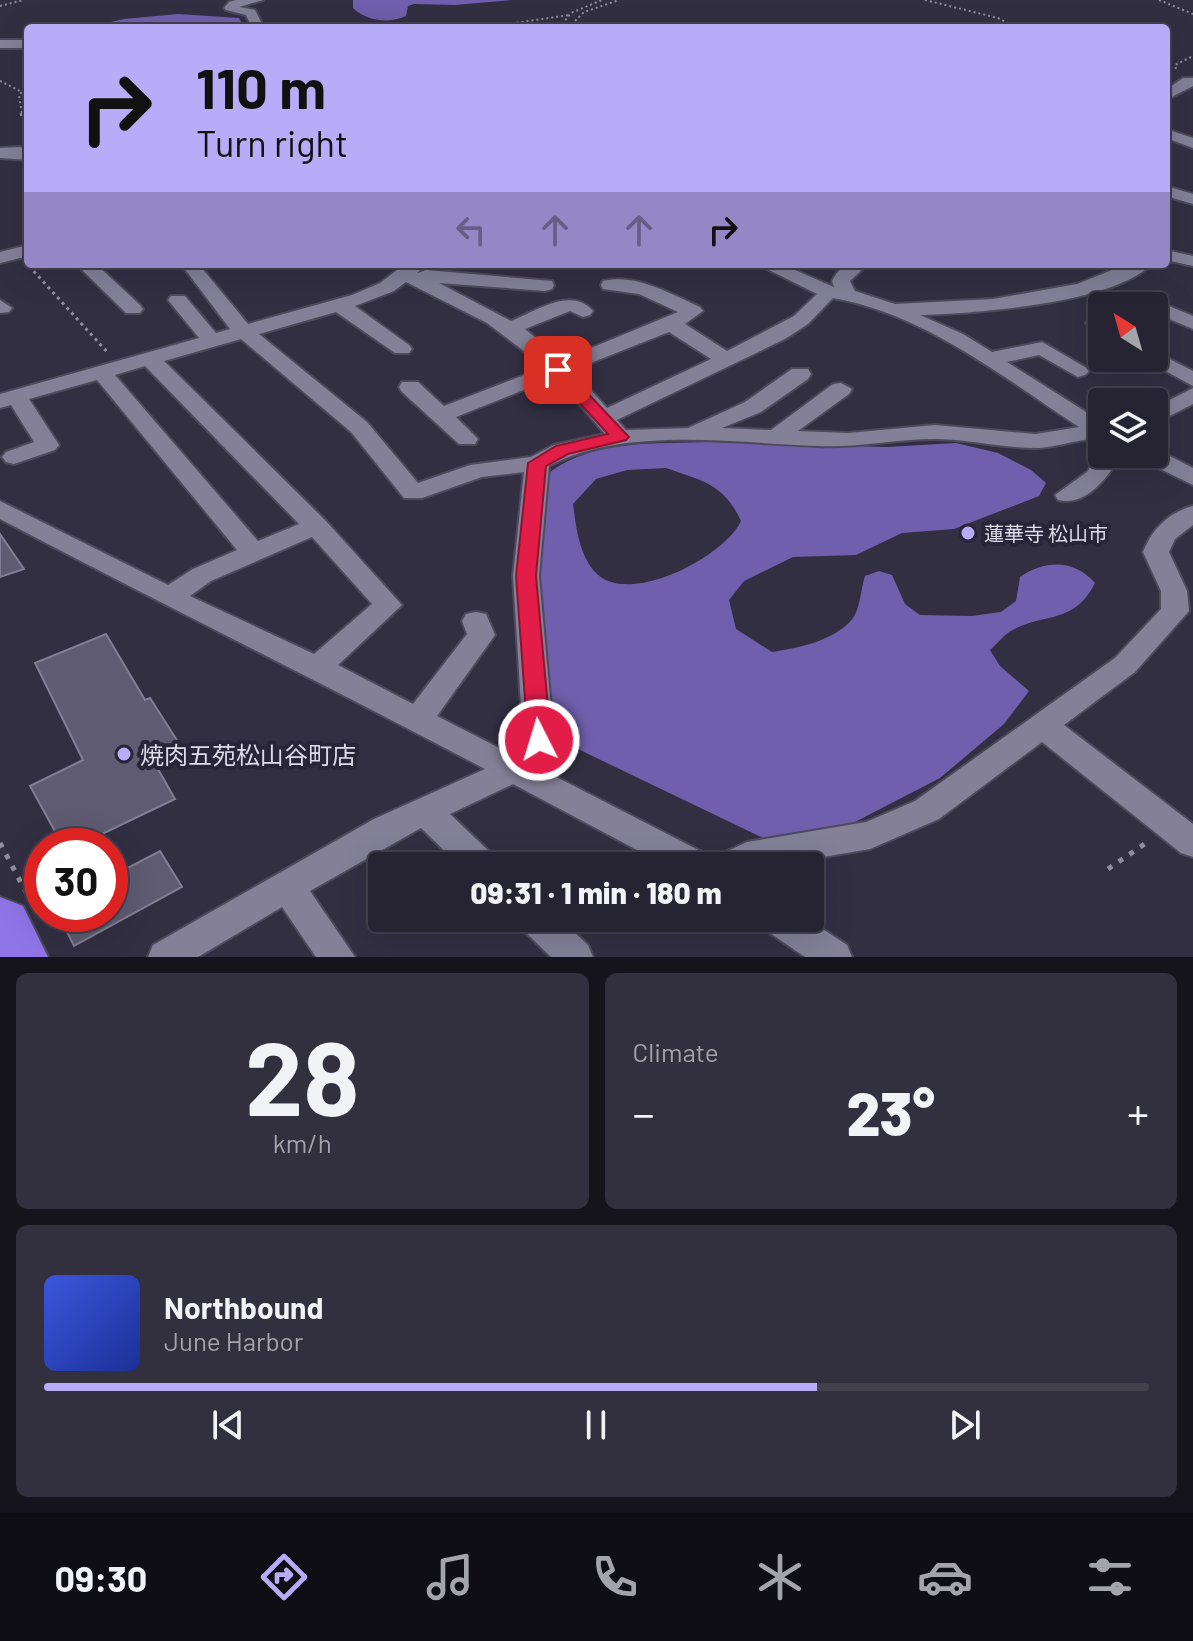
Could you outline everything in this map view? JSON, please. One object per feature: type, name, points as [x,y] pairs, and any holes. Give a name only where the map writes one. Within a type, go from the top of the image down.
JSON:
[{"type":"highway","points":[[0,926],[15,957]]},
{"type":"street","points":[[256,24],[251,13],[230,8],[233,4],[257,0]]},
{"type":"street","points":[[0,44],[24,44]]},
{"type":"street","points":[[1170,93],[1188,81],[1193,82]]},
{"type":"street","points":[[1170,134],[1193,143]]},
{"type":"street","points":[[0,153],[24,152]]},
{"type":"street","points":[[1170,192],[1193,199]]},
{"type":"street","points":[[0,239],[15,253]]},
{"type":"street","points":[[1170,256],[1193,261]]},
{"type":"street","points":[[89,268],[133,309]]},
{"type":"street","points":[[193,268],[217,289],[245,332],[359,427],[413,493],[478,470],[537,463],[612,427],[725,359],[801,320],[838,294],[845,273],[853,268]]},
{"type":"street","points":[[776,268],[936,329],[990,359],[1088,423]]},
{"type":"street","points":[[890,309],[983,309],[1092,285],[1128,268]]},
{"type":"street","points":[[411,269],[510,328],[546,357],[612,427],[684,436],[862,439],[953,432],[1012,442],[1047,443],[1088,434]]},
{"type":"street","points":[[14,457],[47,445],[9,399],[340,305],[375,293],[411,269],[545,285]]},
{"type":"street","points":[[442,415],[671,324],[693,311],[643,289],[610,285]]},
{"type":"street","points":[[178,300],[213,342]]},
{"type":"street","points":[[510,328],[572,304],[583,311]]},
{"type":"street","points":[[340,305],[402,349]]},
{"type":"street","points":[[1168,312],[1193,323]]},
{"type":"street","points":[[671,324],[725,359]]},
{"type":"street","points":[[990,359],[1042,348],[1078,371]]},
{"type":"street","points":[[151,360],[316,526],[388,605],[317,667]]},
{"type":"street","points":[[1168,370],[1192,393],[1168,408]]},
{"type":"street","points":[[112,371],[252,551]]},
{"type":"street","points":[[684,436],[753,407],[800,374]]},
{"type":"street","points":[[410,387],[467,439]]},
{"type":"street","points":[[777,436],[841,389]]},
{"type":"street","points":[[166,957],[386,829],[513,770],[539,740],[526,576],[537,463]]},
{"type":"street","points":[[1168,464],[1193,477]]},
{"type":"street","points":[[1067,495],[1096,477],[1101,468]]},
{"type":"street","points":[[0,509],[170,597],[317,667],[671,852]]},
{"type":"street","points":[[770,852],[870,835],[927,810],[1125,665],[1175,611],[1174,591],[1156,552],[1160,537],[1193,514]]},
{"type":"street","points":[[170,597],[202,575],[316,526]]},
{"type":"street","points":[[417,720],[481,635],[476,621]]},
{"type":"street","points":[[1041,724],[1193,843]]},
{"type":"street","points":[[425,811],[467,852]]},
{"type":"street","points":[[287,887],[337,957]]},
{"type":"street","points":[[549,932],[575,957]]},
{"type":"street","points":[[797,932],[834,957]]},
{"type":"path","points":[[0,6],[23,0]]},
{"type":"path","points":[[562,24],[582,6],[602,0]]},
{"type":"path","points":[[572,24],[584,12],[619,0]]},
{"type":"path","points":[[925,0],[998,18],[1010,24]]},
{"type":"path","points":[[1159,0],[1193,14]]},
{"type":"path","points":[[509,24],[569,15]]},
{"type":"path","points":[[0,81],[22,92],[19,95],[22,118]]},
{"type":"path","points":[[27,268],[112,371]]},
{"type":"shaded area","points":[[353,0],[512,0],[455,5],[414,4],[408,6],[406,16],[385,20],[359,12],[353,8]]},
{"type":"shaded area","points":[[178,14],[239,18],[242,24],[102,24]]},
{"type":"shaded area","points":[[709,442],[887,447],[956,443],[998,453],[1031,470],[1046,483],[1039,496],[954,529],[902,533],[856,555],[793,557],[744,581],[729,600],[736,629],[772,652],[816,642],[845,626],[857,609],[865,576],[879,571],[892,575],[905,604],[920,615],[972,616],[1001,612],[1016,601],[1020,577],[1049,565],[1069,566],[1095,583],[1077,606],[1009,632],[990,650],[1000,666],[1029,691],[1004,724],[940,778],[853,823],[763,838],[555,738],[542,647],[540,534],[550,472],[586,454],[626,445]],"holes":[[[666,468],[720,491],[741,521],[732,535],[697,562],[653,581],[632,584],[612,582],[597,574],[582,550],[573,504],[596,479],[627,470]]]},
{"type":"building","points":[[0,534],[24,569],[0,577]]},
{"type":"building","points":[[106,634],[145,700],[150,698],[182,748],[154,762],[175,799],[115,828],[53,828],[30,786],[83,760],[35,663]]},
{"type":"building","points":[[160,851],[182,887],[128,916],[128,868]]},
{"type":"building","points":[[67,932],[100,932],[74,946]]},
{"type":"place","name":"蓮華寺 松山市","points":[[968,533]]},
{"type":"place","name":"焼肉五苑松山谷町店","points":[[124,754]]},
{"type":"route","points":[[539,740],[526,576],[537,463],[562,450],[620,437],[558,370]]}]
